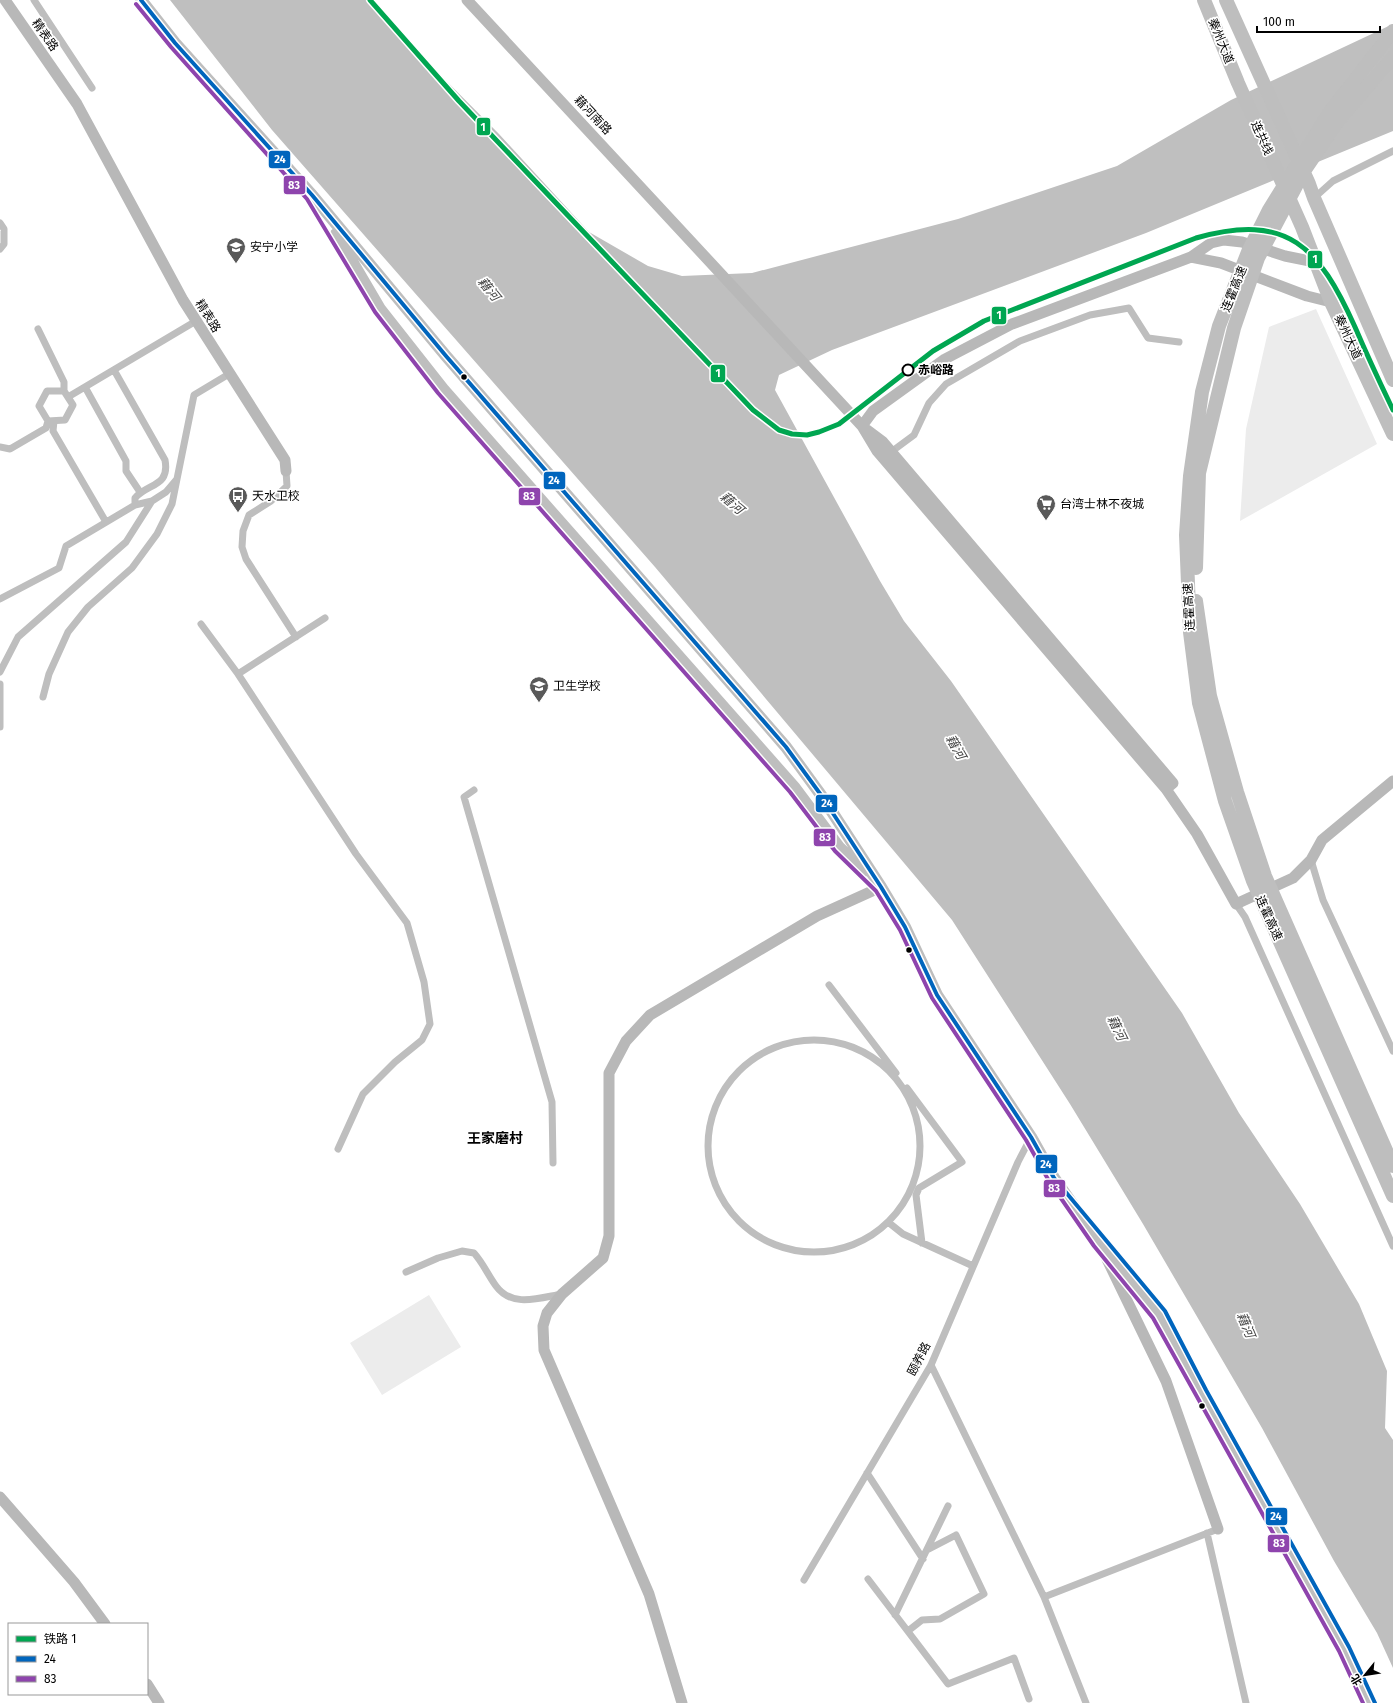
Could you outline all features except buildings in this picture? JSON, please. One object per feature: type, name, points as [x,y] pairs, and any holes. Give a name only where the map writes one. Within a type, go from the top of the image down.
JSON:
[{"type":"highway","name":"秦州大道","points":[[1204,0],[1238,83]]},
{"type":"highway","name":"秦州大道","points":[[1226,0],[1261,78]]},
{"type":"highway","name":"连霍高速","points":[[1393,31],[1329,112],[1269,210],[1248,252],[1219,326],[1202,392],[1190,476],[1186,536],[1190,632],[1204,700],[1237,792],[1259,879],[1393,1196]]},
{"type":"highway","name":"连霍高速","points":[[1204,700],[1195,594],[1199,473],[1234,328],[1258,258],[1304,171],[1338,121],[1393,57]]},
{"type":"highway","name":"连共线","points":[[1261,78],[1309,184]]},
{"type":"highway","name":"连共线","points":[[1238,83],[1287,194]]},
{"type":"highway","name":"秦州大道","points":[[1309,184],[1393,380]]},
{"type":"highway","name":"秦州大道","points":[[1287,194],[1331,302],[1393,434]]},
{"type":"highway","name":"连霍高速","points":[[1268,901],[1393,1166]]},
{"type":"main road","name":"精表路","points":[[5,0],[77,104],[196,321],[285,460],[286,471]]},
{"type":"main road","points":[[141,0],[175,43],[312,195],[450,361],[786,747],[821,795],[881,887],[905,927],[937,995],[1031,1137],[1054,1178],[1099,1242],[1158,1315],[1344,1648],[1370,1703]]},
{"type":"main road","name":"藉河南路","points":[[468,0],[862,426]]},
{"type":"main road","points":[[312,195],[380,309],[443,389],[795,788],[839,847],[881,887]]},
{"type":"main road","points":[[862,426],[873,412],[944,359],[1012,324],[1191,257],[1212,243],[1224,240],[1242,242],[1285,256],[1315,262]]},
{"type":"main road","points":[[1191,257],[1221,262],[1307,296],[1331,302]]},
{"type":"main road","points":[[862,426],[883,442],[1173,783],[1166,789]]},
{"type":"main road","points":[[862,426],[877,451],[1166,789],[1197,834],[1236,904],[1293,878],[1311,860],[1322,840],[1393,781]]},
{"type":"main road","points":[[682,1703],[649,1594],[544,1350],[542,1326],[546,1313],[562,1294],[603,1258],[609,1236],[609,1073],[626,1041],[650,1015],[817,916],[881,887]]},
{"type":"main road","points":[[1054,1178],[1165,1312],[1206,1390],[1349,1647],[1375,1703]]},
{"type":"main road","points":[[1099,1242],[1166,1380],[1218,1529]]},
{"type":"main road","points":[[0,1497],[74,1582],[104,1623]]},
{"type":"main road","points":[[148,1686],[159,1703]]},
{"type":"street","points":[[34,0],[92,88]]},
{"type":"street","points":[[1314,198],[1333,181],[1393,151]]},
{"type":"street","points":[[0,223],[4,229],[4,244],[0,249]]},
{"type":"street","points":[[891,452],[914,435],[929,403],[946,384],[1020,341],[1090,315],[1129,308],[1148,338],[1179,342]]},
{"type":"street","points":[[106,522],[53,431],[51,421],[39,406],[47,391],[66,394],[84,387],[196,321]]},
{"type":"street","points":[[38,329],[64,382],[66,394],[73,406],[65,420],[51,421]]},
{"type":"street","points":[[114,370],[165,460],[166,466],[163,478],[153,486],[140,492],[135,498],[135,505]]},
{"type":"street","points":[[43,697],[49,674],[68,632],[88,607],[132,568],[156,534],[172,504],[194,395],[229,374]]},
{"type":"street","points":[[84,387],[126,461],[126,471],[140,492]]},
{"type":"street","points":[[0,447],[10,449],[46,428],[51,421]]},
{"type":"street","name":"精表路","points":[[286,471],[287,486],[271,501],[249,515],[243,531],[242,547],[246,559],[296,637]]},
{"type":"street","points":[[0,600],[59,568],[66,546],[135,505],[152,501],[166,492],[177,479]]},
{"type":"street","points":[[0,672],[18,637],[126,542],[152,501]]},
{"type":"street","points":[[238,674],[325,618]]},
{"type":"street","points":[[201,624],[238,674],[356,854],[407,923],[424,982],[430,1024],[422,1040],[395,1062],[363,1094],[338,1148]]},
{"type":"street","points":[[0,684],[0,727]]},
{"type":"street","points":[[474,790],[464,797],[552,1102],[553,1164]]},
{"type":"street","points":[[1311,860],[1323,900],[1393,1050]]},
{"type":"street","points":[[1236,904],[1248,924],[1393,1246]]},
{"type":"street","points":[[829,985],[962,1162],[919,1188],[916,1195],[922,1243]]},
{"type":"street","points":[[817,1040],[840,1043],[856,1049],[872,1057],[889,1072],[909,1100],[917,1121],[920,1144],[918,1167],[911,1189],[900,1209],[888,1222],[875,1233],[855,1244],[834,1251],[811,1253],[788,1249],[766,1241],[738,1221],[724,1203],[714,1182],[708,1148],[710,1125],[716,1103],[728,1083],[743,1066],[762,1053],[783,1044],[817,1040]]},
{"type":"street","name":"颐养路","points":[[804,1580],[931,1365],[1018,1162],[1031,1137]]},
{"type":"street","points":[[888,1222],[903,1234],[974,1266]]},
{"type":"street","points":[[406,1272],[438,1258],[462,1251],[474,1253],[482,1262],[496,1287],[506,1297],[526,1301],[562,1294]]},
{"type":"street","points":[[931,1365],[1044,1598],[1086,1703]]},
{"type":"street","points":[[867,1473],[923,1559]]},
{"type":"street","points":[[895,1615],[948,1506]]},
{"type":"street","points":[[1044,1598],[1218,1529]]},
{"type":"street","points":[[1207,1533],[1246,1703]]},
{"type":"street","points":[[908,1632],[922,1620],[940,1619],[984,1594],[956,1535],[927,1550]]},
{"type":"street","points":[[868,1579],[948,1684],[1014,1658],[1029,1699]]},
{"type":"shaded area","points":[[1316,309],[1377,444],[1240,521],[1246,429],[1269,327]]},
{"type":"shaded area","points":[[429,1295],[461,1347],[382,1395],[350,1343]]},
{"type":"water","name":"藉河","points":[[170,0],[366,0],[499,134],[589,232],[648,266],[682,276],[752,273],[958,219],[1117,166],[1231,100],[1393,24],[1393,131],[1146,233],[832,350],[779,375],[775,390],[880,581],[904,621],[951,681],[1182,1013],[1239,1113],[1300,1204],[1359,1304],[1387,1371],[1385,1428],[1393,1440],[1393,1668],[1377,1633],[1334,1561],[1262,1428],[1143,1224],[1070,1104],[952,920],[655,567],[272,130]]},
{"type":"rail line","name":"1","points":[[370,0],[459,101],[753,410],[779,430],[792,434],[807,435],[839,424],[933,351],[984,321],[1196,238],[1228,231],[1255,230],[1277,234],[1296,243],[1313,257],[1328,276],[1342,299],[1393,410]]},
{"type":"transit line","name":"24","points":[[141,0],[175,43],[312,195],[446,356],[786,747],[821,795],[881,887],[905,927],[937,995],[1031,1137],[1054,1178],[1165,1311],[1206,1390],[1349,1647],[1375,1703]]},
{"type":"transit line","name":"83","points":[[136,4],[171,47],[307,199],[375,312],[438,393],[790,792],[835,851],[876,891],[900,930],[932,998],[1026,1140],[1049,1181],[1094,1246],[1153,1318],[1339,1651],[1363,1703]]},
{"type":"place","name":"安宁小学","points":[[236,264]]},
{"type":"place","name":"赤峪路","points":[[908,370]]},
{"type":"place","name":"天水卫校","points":[[238,513]]},
{"type":"place","name":"台湾士林不夜城","points":[[1046,521]]},
{"type":"place","name":"卫生学校","points":[[539,703]]},
{"type":"district","name":"王家磨村","points":[[495,1138]]}]
